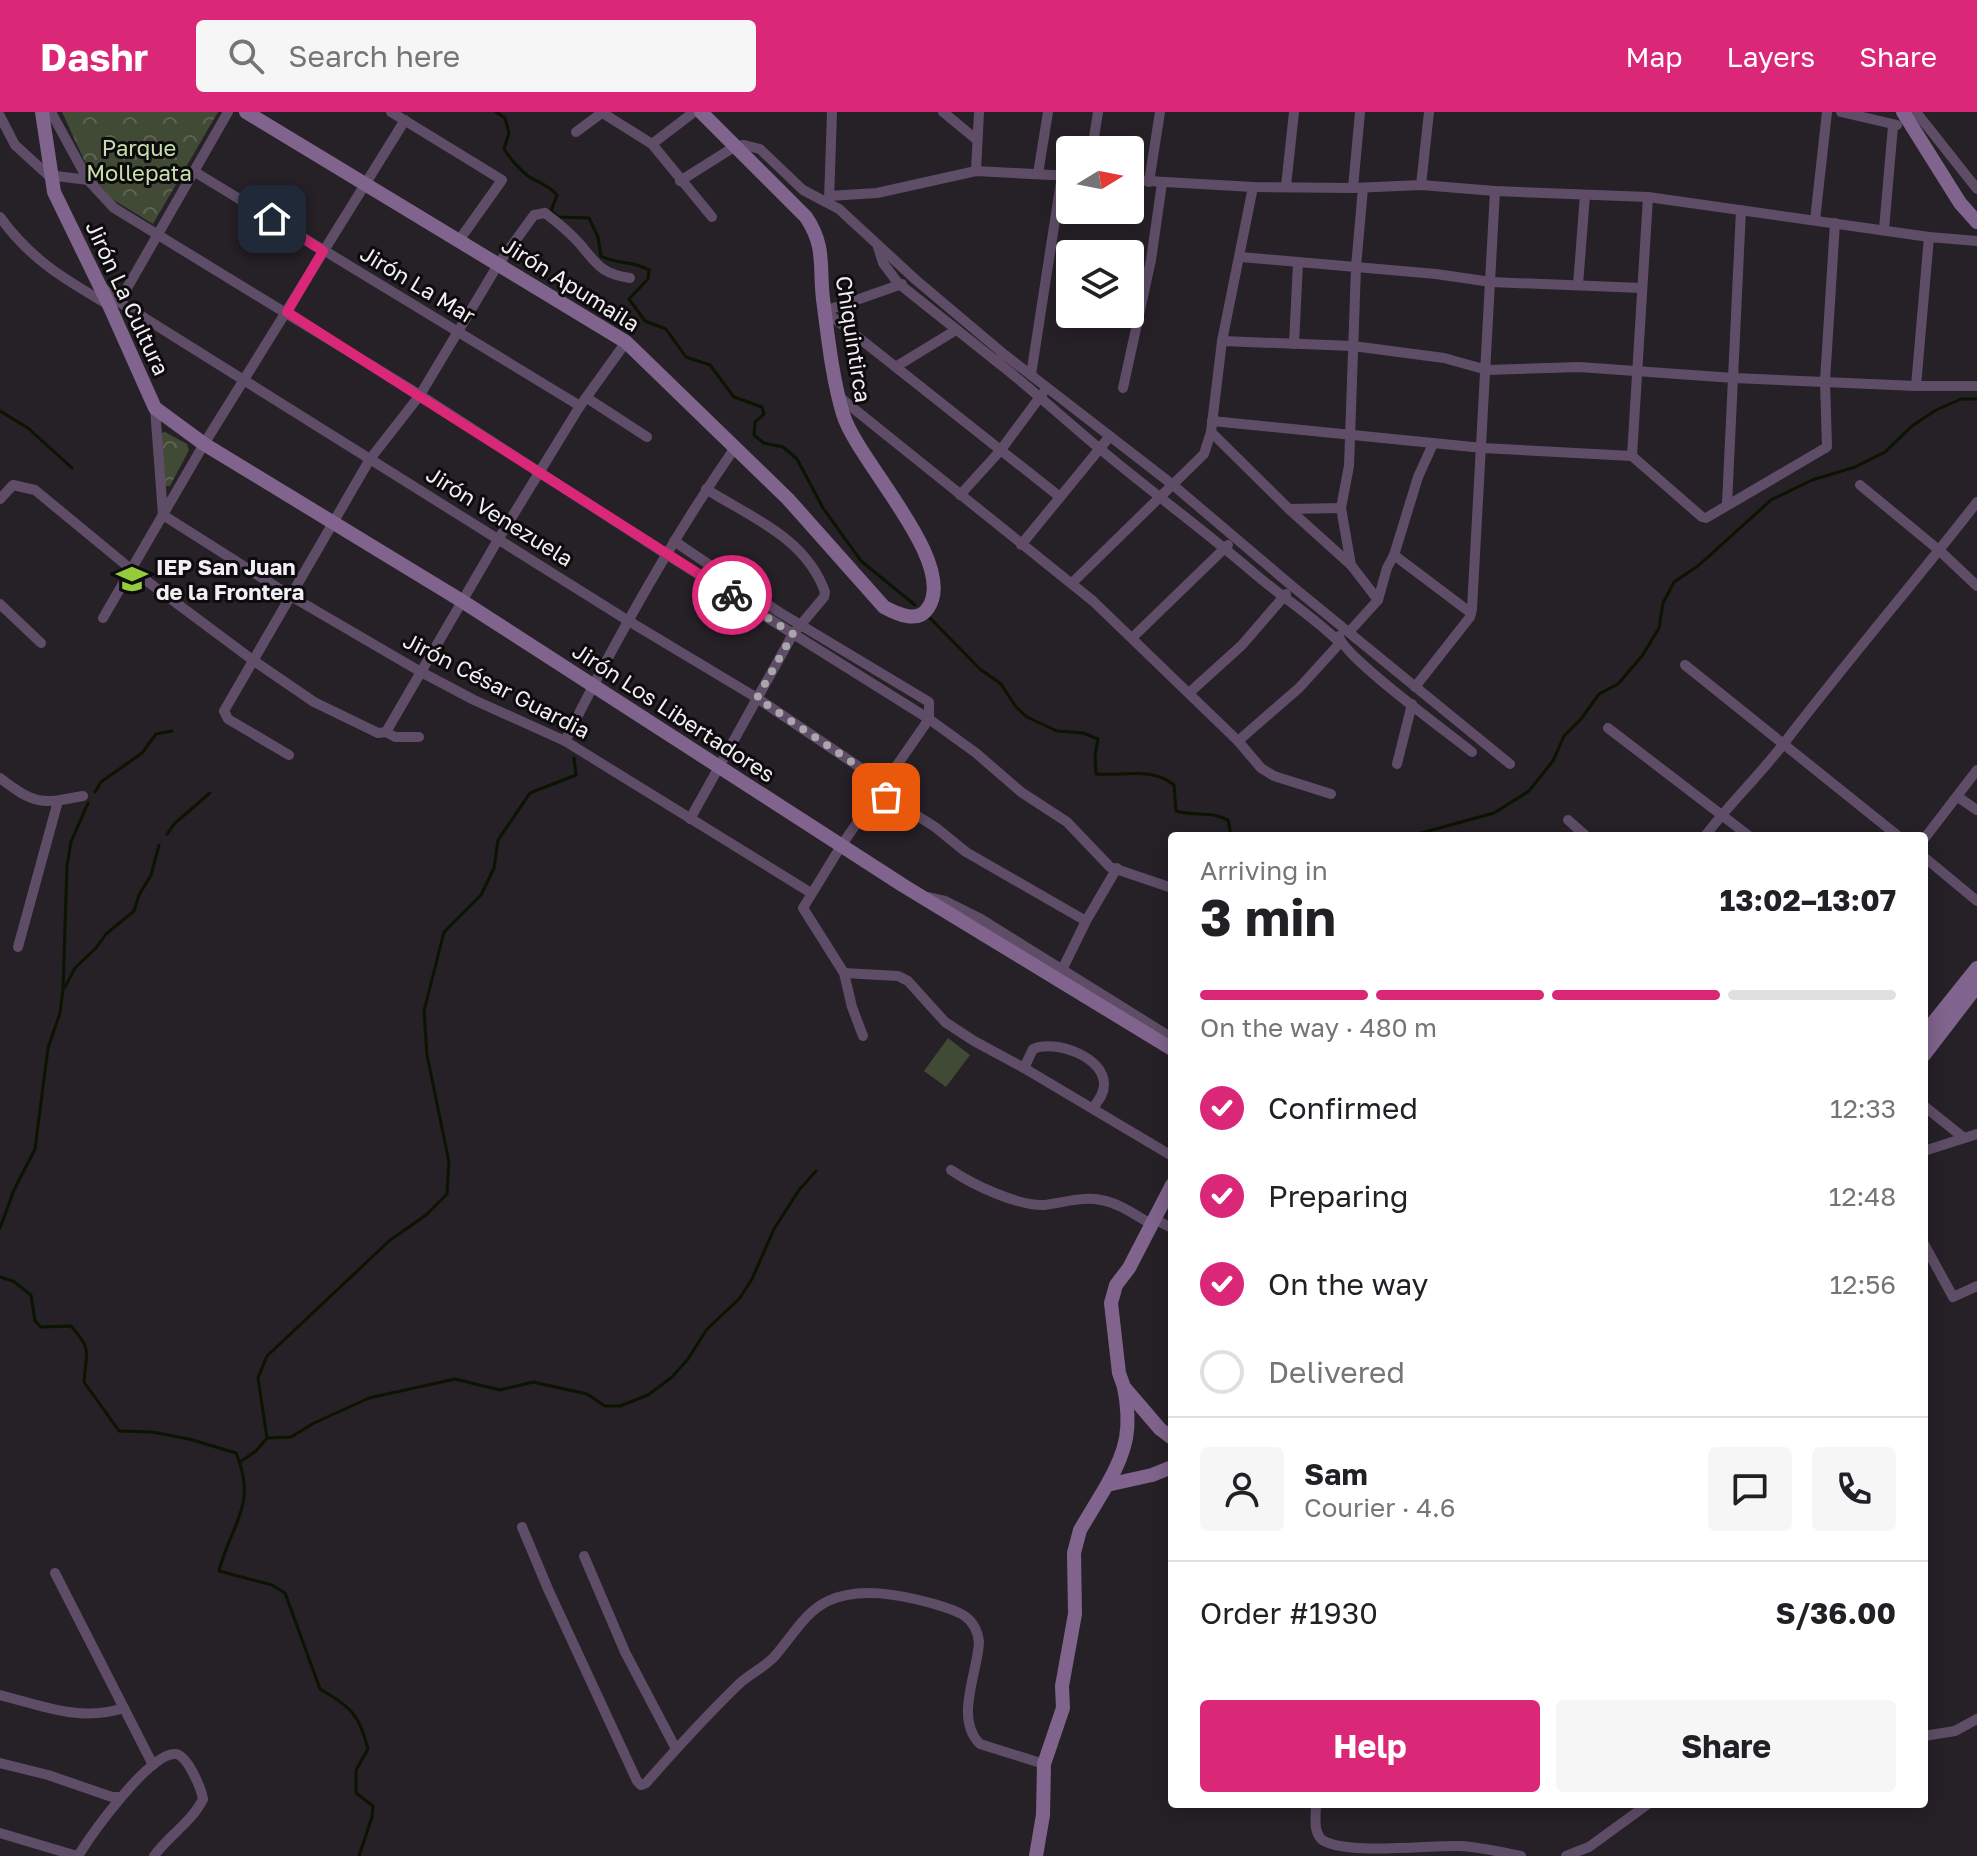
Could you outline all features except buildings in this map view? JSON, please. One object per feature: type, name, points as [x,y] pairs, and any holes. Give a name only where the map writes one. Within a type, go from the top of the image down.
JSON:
[{"type":"street","name":"Jirón La Cultura","points":[[42,112],[54,192],[97,282],[114,303],[155,408]]},
{"type":"street","points":[[51,112],[88,180],[114,208],[420,395],[929,719],[976,753],[1021,792],[1067,822],[1110,867],[1168,887]]},
{"type":"street","points":[[114,303],[195,172],[228,112]]},
{"type":"street","name":"Jirón Apumaila","points":[[246,112],[626,342],[736,446],[819,532],[884,607],[901,615],[920,615],[927,610],[934,596]]},
{"type":"street","points":[[391,112],[502,180],[460,239]]},
{"type":"street","points":[[576,132],[602,112],[652,144],[712,217]]},
{"type":"street","points":[[829,200],[832,112]]},
{"type":"street","points":[[942,112],[977,140]]},
{"type":"street","points":[[976,171],[979,112]]},
{"type":"street","points":[[1038,174],[1048,112]]},
{"type":"street","points":[[1094,136],[1098,112]]},
{"type":"street","points":[[1149,182],[1160,112]]},
{"type":"street","points":[[1286,186],[1294,112]]},
{"type":"street","points":[[1351,565],[1341,508],[1351,435],[1360,112]]},
{"type":"street","points":[[1421,185],[1429,112]]},
{"type":"street","points":[[1815,220],[1827,112]]},
{"type":"street","points":[[1841,112],[1893,126],[1909,115]]},
{"type":"street","points":[[652,144],[703,114]]},
{"type":"street","name":"Chiquintirca","points":[[703,114],[759,168],[818,235],[825,311],[838,396],[849,431],[930,561],[936,580],[934,596]]},
{"type":"street","points":[[1909,115],[1977,189]]},
{"type":"street","points":[[1909,115],[1960,203],[1977,222]]},
{"type":"street","points":[[0,116],[15,145],[51,176],[88,180]]},
{"type":"street","points":[[103,618],[204,444],[363,183],[405,120]]},
{"type":"street","points":[[1884,229],[1893,126]]},
{"type":"street","points":[[680,181],[734,147],[744,145],[760,149],[803,190],[829,200],[850,218],[1001,358],[1173,485],[1510,764]]},
{"type":"street","points":[[829,200],[877,193],[976,171],[1056,175]]},
{"type":"street","name":"Jirón La Mar","points":[[195,172],[323,251],[647,437]]},
{"type":"street","points":[[1144,181],[1253,187],[1421,185],[1648,197],[1977,241]]},
{"type":"street","points":[[1123,388],[1151,260],[1162,183]]},
{"type":"street","points":[[1072,583],[1204,454],[1212,426],[1222,341],[1253,187]]},
{"type":"street","points":[[1415,687],[1471,613],[1483,448],[1495,191]]},
{"type":"street","points":[[1578,285],[1585,195]]},
{"type":"street","points":[[1632,456],[1648,197]]},
{"type":"street","points":[[1727,504],[1741,210]]},
{"type":"street","points":[[289,755],[228,719],[224,711],[370,459],[420,395],[499,263],[534,215],[545,213],[601,269],[630,278]]},
{"type":"street","name":"Jirón Venezuela","points":[[0,217],[51,271],[114,303],[244,380],[757,698],[966,852],[1086,921]]},
{"type":"street","points":[[1212,426],[1483,448],[1632,456],[1703,518],[1824,451],[1828,443],[1825,381],[1835,223]]},
{"type":"street","points":[[1031,375],[1058,224]]},
{"type":"street","points":[[1916,386],[1929,237]]},
{"type":"street","points":[[878,245],[883,263],[900,284],[956,330],[1031,375],[1099,449],[1283,598],[1324,626],[1340,643],[1472,752]]},
{"type":"street","points":[[1241,257],[1491,282],[1642,288]]},
{"type":"street","points":[[1294,344],[1298,263]]},
{"type":"street","points":[[825,311],[916,280]]},
{"type":"street","points":[[825,311],[1060,497]]},
{"type":"street","points":[[897,366],[956,330]]},
{"type":"street","points":[[1222,341],[1353,346],[1444,358],[1487,370],[1579,367],[1734,378],[1977,386]]},
{"type":"street","points":[[382,732],[584,402],[626,342]]},
{"type":"street","points":[[960,495],[1000,451],[1044,392]]},
{"type":"street","points":[[838,396],[1072,583],[1133,637],[1238,741],[1261,768],[1274,776],[1331,794]]},
{"type":"street","points":[[155,408],[163,515]]},
{"type":"street","name":"Jirón Los Libertadores","points":[[155,408],[204,444],[462,601],[841,846],[918,894],[1060,973],[1168,1046]]},
{"type":"street","points":[[1212,426],[1289,509],[1351,565],[1378,600]]},
{"type":"street","points":[[1021,545],[1110,436]]},
{"type":"street","points":[[1349,632],[1378,600],[1418,477],[1433,444]]},
{"type":"street","points":[[565,741],[627,620],[706,489],[736,446]]},
{"type":"street","points":[[0,499],[13,485]]},
{"type":"street","points":[[0,491],[13,485],[35,490],[132,570],[314,702],[395,737],[419,737]]},
{"type":"street","points":[[1860,485],[1977,586]]},
{"type":"street","points":[[690,819],[793,634],[825,592],[807,557],[795,544],[706,489]]},
{"type":"street","points":[[1708,832],[1784,743],[1868,634],[1940,551],[1977,502]]},
{"type":"street","points":[[1289,509],[1341,508]]},
{"type":"street","name":"Jirón César Guardia","points":[[163,515],[289,595],[421,672],[565,741],[811,893]]},
{"type":"street","points":[[1133,637],[1235,538]]},
{"type":"street","points":[[674,541],[779,612],[927,700],[930,706],[929,719],[803,906],[803,913],[844,973],[863,1036]]},
{"type":"street","points":[[1394,555],[1471,613]]},
{"type":"street","points":[[1189,693],[1242,645],[1292,586]]},
{"type":"street","points":[[0,604],[41,643]]},
{"type":"street","points":[[1337,622],[1340,643]]},
{"type":"street","points":[[1238,741],[1299,688],[1340,643]]},
{"type":"street","points":[[1685,665],[1893,832]]},
{"type":"street","points":[[1397,764],[1412,704]]},
{"type":"street","points":[[1608,728],[1744,832]]},
{"type":"street","points":[[1928,834],[1977,770]]},
{"type":"street","points":[[0,778],[33,801],[58,801],[83,796]]},
{"type":"street","points":[[1958,797],[1977,810]]},
{"type":"street","points":[[18,947],[58,801]]},
{"type":"street","points":[[1568,820],[1582,832]]},
{"type":"street","points":[[1928,860],[1977,901]]},
{"type":"street","points":[[1117,868],[1060,973],[1168,1036]]},
{"type":"street","points":[[1928,1029],[1977,968]]},
{"type":"street","points":[[844,973],[904,978],[945,1022],[1168,1154]]},
{"type":"street","points":[[1928,1050],[1977,986]]},
{"type":"street","points":[[1024,1068],[1033,1049],[1043,1044],[1058,1046],[1095,1064],[1101,1071],[1104,1087],[1093,1108]]},
{"type":"street","points":[[1928,1109],[1964,1138]]},
{"type":"street","points":[[1928,1150],[1977,1134]]},
{"type":"street","points":[[951,1170],[968,1182],[1023,1201],[1043,1205],[1082,1199],[1102,1200],[1168,1227]]},
{"type":"street","points":[[1036,1856],[1044,1807],[1044,1764],[1063,1708],[1062,1686],[1075,1614],[1074,1553],[1080,1530],[1117,1467],[1129,1431],[1111,1303],[1116,1285],[1129,1268],[1168,1193]]},
{"type":"street","points":[[1928,1251],[1953,1297],[1977,1286]]},
{"type":"street","points":[[1124,1387],[1168,1435]]},
{"type":"street","points":[[1107,1485],[1168,1469]]},
{"type":"street","points":[[522,1527],[639,1784],[646,1783],[737,1687],[771,1660],[794,1630],[818,1608],[845,1595],[863,1594],[911,1597],[968,1617],[978,1630],[979,1642],[967,1719],[974,1738],[980,1744],[1044,1764]]},
{"type":"street","points":[[584,1556],[625,1652],[676,1749]]},
{"type":"street","points":[[55,1573],[153,1765]]},
{"type":"street","points":[[0,1695],[85,1715],[124,1708]]},
{"type":"street","points":[[1928,1735],[1955,1731],[1977,1719]]},
{"type":"street","points":[[0,1833],[77,1856],[121,1797],[153,1765],[171,1754],[184,1757],[200,1786],[203,1799],[194,1814],[165,1840],[154,1856]]},
{"type":"street","points":[[0,1763],[48,1775],[112,1797],[121,1797]]},
{"type":"street","points":[[1316,1808],[1315,1827],[1319,1838],[1339,1849],[1364,1851],[1464,1846],[1521,1856]]},
{"type":"street","points":[[1566,1856],[1589,1847],[1643,1808]]},
{"type":"green space","name":"Parque Mollepata","points":[[62,112],[218,112],[153,224],[112,199],[91,175]]},
{"type":"green space","points":[[165,432],[187,444],[189,450],[170,486],[164,486],[161,433]]},
{"type":"green space","points":[[948,1038],[970,1055],[946,1087],[924,1071]]},
{"type":"waterway","points":[[496,112],[505,118],[509,133],[504,149],[509,157],[528,176],[557,195],[551,211],[558,217],[589,218],[598,237],[601,256],[649,270],[648,279],[629,299],[645,321],[666,329],[686,357],[710,365],[734,397],[762,407],[764,414],[755,422],[754,435],[764,443],[783,447],[797,459],[823,508],[861,561],[915,605]]},
{"type":"waterway","points":[[1425,832],[1494,813],[1529,791],[1553,761],[1564,736],[1599,694],[1618,684],[1642,656],[1659,628],[1663,603],[1674,582],[1698,566],[1771,500],[1812,480],[1855,467],[1885,452],[1912,426],[1936,410],[1961,399],[1977,399]]},
{"type":"waterway","points":[[0,411],[28,428],[72,468]]},
{"type":"waterway","points":[[929,617],[980,669],[1001,684],[1016,707],[1027,717],[1057,731],[1083,733],[1098,739],[1096,774],[1147,774],[1165,779],[1174,785],[1176,811],[1215,815],[1228,820],[1230,832]]},
{"type":"waterway","points":[[95,792],[101,782],[142,753],[156,734],[172,731]]},
{"type":"waterway","points":[[240,1462],[256,1451],[267,1438],[258,1378],[267,1356],[389,1241],[426,1215],[447,1194],[449,1162],[427,1055],[424,1011],[444,932],[481,895],[494,868],[498,840],[530,793],[576,775],[574,758]]},
{"type":"waterway","points":[[167,834],[175,823],[210,793]]},
{"type":"waterway","points":[[0,1228],[14,1190],[35,1149],[48,1048],[60,1013],[63,990],[67,866],[71,842],[88,803]]},
{"type":"waterway","points":[[65,987],[75,968],[106,934],[134,911],[151,875],[159,845]]},
{"type":"waterway","points":[[268,1438],[291,1437],[369,1398],[455,1379],[500,1390],[533,1382],[587,1394],[605,1406],[620,1406],[648,1395],[672,1377],[707,1329],[739,1299],[752,1279],[774,1229],[799,1190],[816,1171]]},
{"type":"waterway","points":[[0,1277],[13,1281],[31,1295],[35,1321],[41,1327],[71,1326],[78,1334],[86,1351],[84,1382],[119,1431],[152,1432],[236,1453],[242,1471],[243,1501],[219,1571],[272,1585],[285,1593],[320,1689],[346,1707],[361,1727],[368,1749],[356,1770],[356,1793],[373,1806],[359,1856]]},
{"type":"way so far","points":[[732,595],[793,634],[757,698],[883,783],[878,791],[886,797]]},
{"type":"place","name":"IEP San Juan de la Frontera","points":[[132,579]]},
{"type":"route","points":[[272,219],[323,251],[287,312],[732,595]]}]
